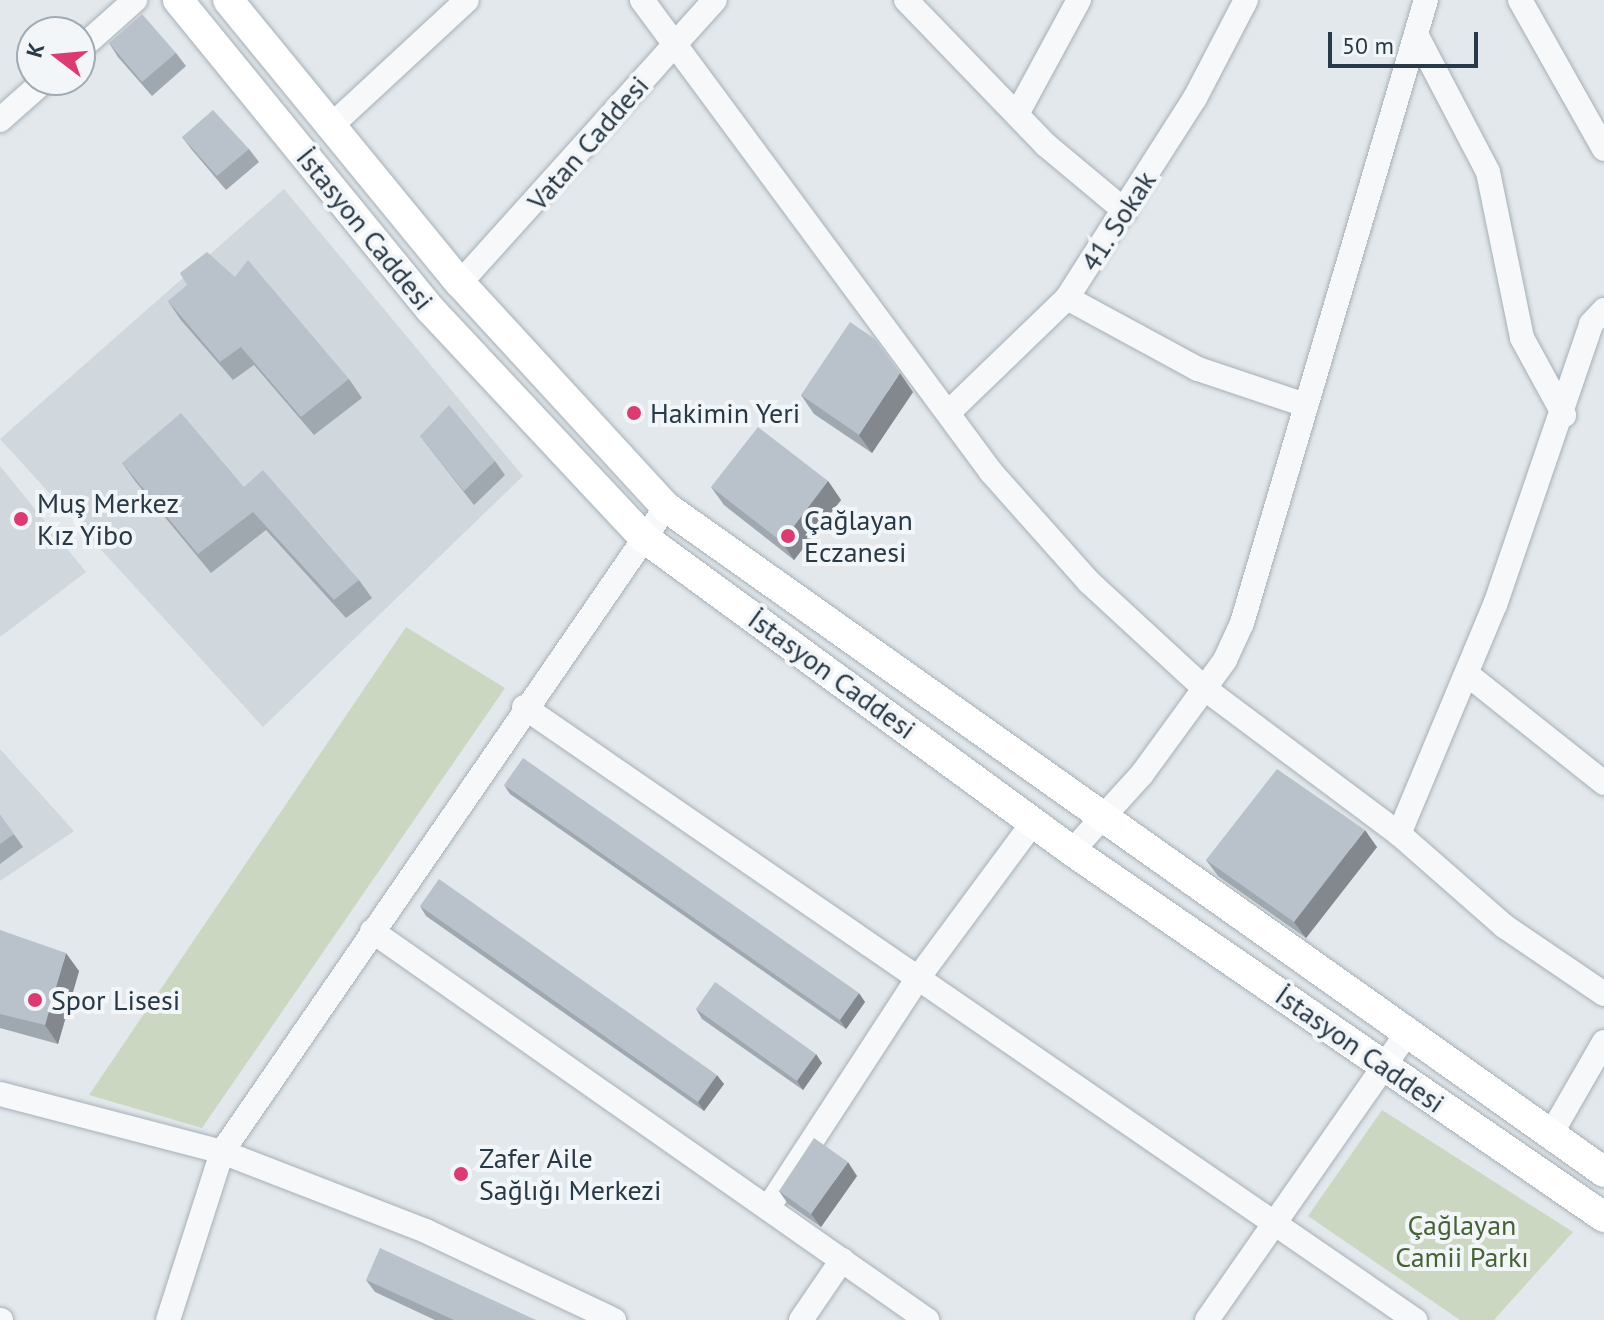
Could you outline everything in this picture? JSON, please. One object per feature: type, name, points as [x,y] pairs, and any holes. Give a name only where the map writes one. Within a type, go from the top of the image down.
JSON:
[{"type":"main road","name":"İstasyon Caddesi","points":[[178,0],[430,309],[643,537],[1072,851],[1604,1217]]},
{"type":"main road","name":"İstasyon Caddesi","points":[[228,0],[460,283],[666,507],[1405,1036],[1604,1172]]},
{"type":"street","points":[[96,35],[135,0]]},
{"type":"street","points":[[331,126],[467,0]]},
{"type":"street","points":[[642,0],[950,411],[991,472],[1089,582],[1204,688],[1399,834],[1504,926],[1604,994]]},
{"type":"street","name":"Vatan Caddesi","points":[[460,283],[715,0]]},
{"type":"street","points":[[906,0],[1017,114],[1125,211]]},
{"type":"street","points":[[1017,114],[1079,0]]},
{"type":"street","name":"41. Sokak","points":[[950,411],[1067,298],[1125,211],[1246,0]]},
{"type":"street","points":[[1072,851],[1204,688],[1242,623],[1302,404],[1418,38],[1426,0]]},
{"type":"street","points":[[1520,0],[1604,149]]},
{"type":"street","points":[[1418,38],[1488,172],[1522,338],[1564,415]]},
{"type":"street","points":[[0,120],[27,96]]},
{"type":"street","points":[[1067,298],[1198,369],[1302,404]]},
{"type":"street","points":[[1399,834],[1467,674],[1564,415],[1591,324],[1604,310]]},
{"type":"street","points":[[168,1320],[222,1152],[524,707],[666,507]]},
{"type":"street","points":[[1467,674],[1604,783]]},
{"type":"street","points":[[524,707],[1415,1320]]},
{"type":"street","points":[[768,1208],[918,978],[1034,821]]},
{"type":"street","points":[[372,931],[927,1320]]},
{"type":"street","points":[[1207,1320],[1271,1220],[1405,1036]]},
{"type":"street","points":[[1551,1134],[1604,1042]]},
{"type":"street","points":[[0,1094],[222,1152],[426,1231],[614,1320]]},
{"type":"street","points":[[801,1320],[842,1260]]},
{"type":"shaded area","points":[[284,189],[523,476],[263,727],[0,439]]},
{"type":"shaded area","name":"Muş Merkez Kız Yibo","points":[[0,466],[86,572],[0,637]]},
{"type":"shaded area","points":[[0,749],[74,831],[0,881]]},
{"type":"green space","points":[[406,627],[505,688],[202,1128],[89,1095]]},
{"type":"green space","name":"Çağlayan Camii Parkı","points":[[1382,1110],[1573,1232],[1494,1320],[1460,1320],[1308,1216]]},
{"type":"building","points":[[142,14],[176,53],[142,82],[109,43]]},
{"type":"building","points":[[213,110],[249,149],[217,176],[182,137]]},
{"type":"building","points":[[207,252],[235,277],[248,260],[349,379],[301,417],[241,347],[220,362],[168,301],[187,285],[180,273]]},
{"type":"building","points":[[850,322],[875,339],[900,373],[859,435],[801,395]]},
{"type":"building","points":[[449,405],[495,461],[464,491],[420,436]]},
{"type":"building","points":[[181,413],[244,487],[263,470],[359,580],[334,600],[253,512],[198,554],[122,463]]},
{"type":"building","points":[[758,427],[828,481],[782,542],[711,487]]},
{"type":"building","points":[[523,758],[859,993],[840,1020],[504,785]]},
{"type":"building","points":[[1277,769],[1365,830],[1294,922],[1206,860]]},
{"type":"building","points":[[0,815],[14,834],[0,844]]},
{"type":"building","points":[[439,879],[717,1075],[698,1102],[420,906]]},
{"type":"building","name":"Spor Lisesi","points":[[0,930],[66,953],[45,1025],[0,1014]]},
{"type":"building","points":[[715,982],[816,1054],[797,1081],[696,1009]]},
{"type":"building","points":[[814,1138],[848,1162],[811,1214],[779,1191]]},
{"type":"building","points":[[380,1248],[536,1320],[454,1320],[366,1280]]},
{"type":"place","name":"Hakimin Yeri","points":[[634,413]]},
{"type":"place","name":"Muş Merkez Kız Yibo","points":[[21,519]]},
{"type":"place","name":"Çağlayan Eczanesi","points":[[788,536]]},
{"type":"place","name":"Spor Lisesi","points":[[35,1000]]},
{"type":"place","name":"Zafer Aile Sağlığı Merkezi","points":[[461,1174]]}]
